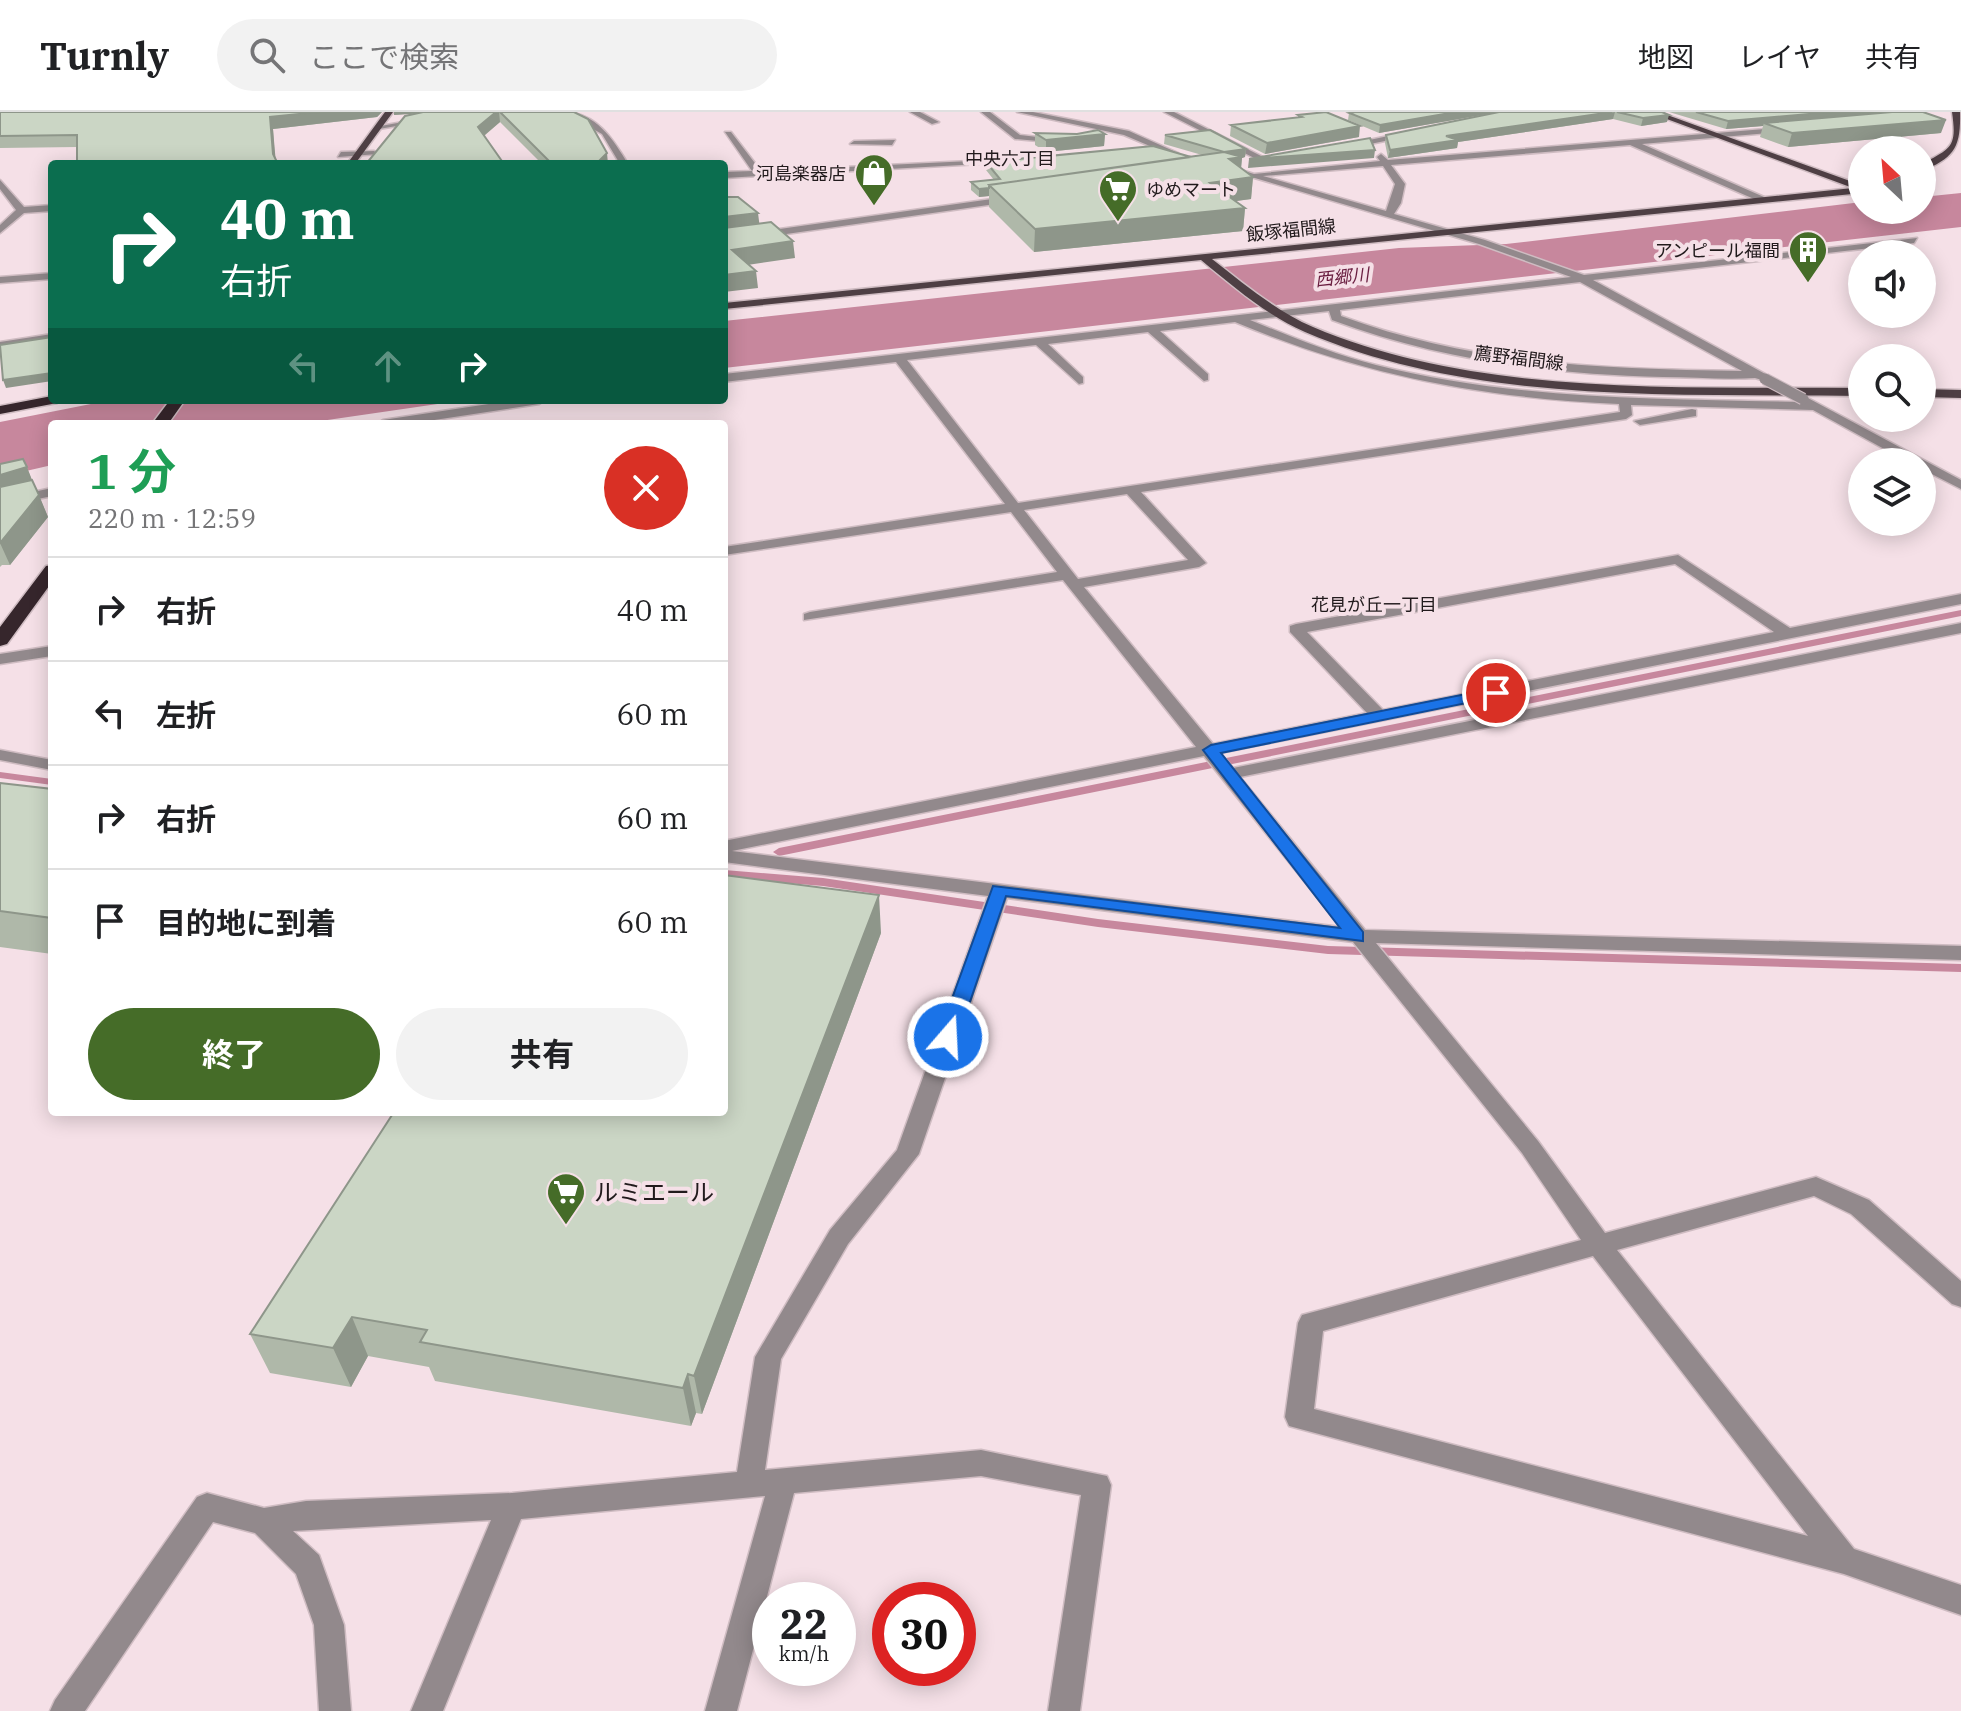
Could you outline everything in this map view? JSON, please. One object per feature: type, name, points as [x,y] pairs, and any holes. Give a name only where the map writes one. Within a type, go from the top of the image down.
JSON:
[{"type":"highway","points":[[0,410],[48,401]]},
{"type":"highway","points":[[0,640],[48,575]]},
{"type":"main road","points":[[354,160],[389,112]]},
{"type":"main road","points":[[1652,112],[1848,184]]},
{"type":"main road","points":[[1936,160],[1951,152],[1960,137],[1958,116]]},
{"type":"main road","name":"飯塚福間線","points":[[728,306],[1848,190]]},
{"type":"main road","name":"薦野福間線","points":[[1200,255],[1271,309],[1355,346],[1477,372],[1600,385],[1848,392]]},
{"type":"main road","points":[[1936,393],[1961,394]]},
{"type":"street","points":[[379,127],[474,112]]},
{"type":"street","points":[[567,112],[605,132],[622,160]]},
{"type":"street","points":[[917,112],[935,122]]},
{"type":"street","points":[[985,112],[1018,137],[1047,141],[1078,138]]},
{"type":"street","points":[[1021,112],[1126,133],[1153,147],[1179,155]]},
{"type":"street","points":[[1168,112],[1267,161]]},
{"type":"street","points":[[1945,119],[1958,116]]},
{"type":"street","points":[[1247,175],[1807,127]]},
{"type":"street","points":[[1337,147],[1425,131]]},
{"type":"street","points":[[1094,136],[1126,133]]},
{"type":"street","points":[[1362,133],[1378,139]]},
{"type":"street","points":[[728,134],[760,175]]},
{"type":"street","points":[[1378,139],[1375,143],[1383,164],[1400,184],[1396,203],[1388,216]]},
{"type":"street","points":[[854,144],[892,142]]},
{"type":"street","points":[[1631,142],[1761,199]]},
{"type":"street","points":[[873,143],[891,169]]},
{"type":"street","points":[[338,159],[348,146]]},
{"type":"street","points":[[1138,149],[1153,147]]},
{"type":"street","points":[[338,159],[377,149],[370,160]]},
{"type":"street","points":[[1281,158],[1218,168],[1482,242],[1578,276],[1892,448]]},
{"type":"street","points":[[728,175],[1030,161]]},
{"type":"street","points":[[0,183],[21,210]]},
{"type":"street","points":[[728,239],[1029,197]]},
{"type":"street","points":[[0,230],[21,210],[48,208]]},
{"type":"street","points":[[728,378],[1235,317],[1271,309],[1334,306],[1848,247]]},
{"type":"street","points":[[0,280],[48,276]]},
{"type":"street","points":[[1334,306],[1336,318],[1360,329],[1459,356],[1586,370],[1762,377]]},
{"type":"street","points":[[1235,317],[1328,356],[1430,380],[1625,402],[1809,403]]},
{"type":"street","points":[[1149,327],[1204,377]]},
{"type":"street","points":[[0,345],[48,338]]},
{"type":"street","points":[[1038,341],[1079,380]]},
{"type":"street","points":[[898,357],[1071,579],[1530,1147],[1599,1245],[1844,1560]]},
{"type":"street","points":[[1135,494],[1626,415],[1625,402]]},
{"type":"street","points":[[1640,421],[1641,402]]},
{"type":"street","points":[[409,420],[513,404]]},
{"type":"street","points":[[728,550],[1016,507],[1135,494],[1640,421],[1696,412],[1709,404]]},
{"type":"street","points":[[1936,472],[1961,485]]},
{"type":"street","points":[[0,503],[48,493]]},
{"type":"street","points":[[810,617],[1199,563],[1135,494]]},
{"type":"street","points":[[1379,716],[1296,629],[1678,559],[1788,634]]},
{"type":"street","points":[[728,846],[1961,599]]},
{"type":"street","points":[[1230,774],[1961,628]]},
{"type":"street","points":[[0,659],[48,652]]},
{"type":"street","points":[[0,755],[48,764]]},
{"type":"street","points":[[728,856],[1357,936],[1961,953]]},
{"type":"street","points":[[749,1485],[768,1357],[839,1237],[907,1154],[1000,890]]},
{"type":"street","points":[[1961,1296],[1860,1207],[1816,1186],[1311,1323],[1299,1417],[1844,1560],[1961,1600]]},
{"type":"street","points":[[66,1711],[207,1507],[264,1522],[306,1515],[512,1506],[981,1463],[1097,1485],[1064,1711]]},
{"type":"street","points":[[721,1711],[783,1482]]},
{"type":"street","points":[[427,1711],[512,1506]]},
{"type":"street","points":[[264,1522],[308,1565],[329,1625],[335,1711]]},
{"type":"water","name":"西郷川","points":[[1961,193],[1961,227],[728,368],[728,321],[1399,248],[1506,244],[1848,204],[1848,224],[1936,224],[1936,196]]},
{"type":"water","points":[[91,404],[438,404],[328,420],[48,420],[48,466],[0,477],[0,422]]},
{"type":"building","points":[[0,112],[319,112],[270,117],[276,160],[77,160],[77,135],[0,136]]},
{"type":"building","points":[[423,112],[496,112],[478,127],[501,160],[369,160],[405,116]]},
{"type":"building","points":[[500,112],[574,112],[588,119],[607,153],[600,160],[548,160]]},
{"type":"building","points":[[1326,112],[1360,126],[1267,143],[1231,125],[1302,117],[1298,115]]},
{"type":"building","points":[[1456,112],[1380,125],[1349,113]]},
{"type":"building","points":[[1499,112],[1612,112],[1446,136],[1458,140],[1390,150],[1386,135]]},
{"type":"building","points":[[1617,112],[1662,112],[1669,115],[1643,118]]},
{"type":"building","points":[[1696,112],[1832,112],[1728,121]]},
{"type":"building","points":[[1923,112],[1946,120],[1792,133],[1764,123]]},
{"type":"building","points":[[1098,130],[1105,134],[1046,140],[1035,133],[1077,134]]},
{"type":"building","points":[[1210,130],[1246,149],[1224,152],[1165,135]]},
{"type":"building","points":[[1370,138],[1375,150],[1249,159]]},
{"type":"building","points":[[1153,146],[1191,157],[989,185],[989,188],[979,189],[971,182],[1000,179],[986,162]]},
{"type":"building","points":[[1224,152],[1242,157],[1229,159],[1253,177],[1210,183],[1245,208],[1035,229],[989,185]]},
{"type":"building","points":[[728,197],[738,197],[758,213],[728,217]]},
{"type":"building","points":[[771,222],[793,241],[732,250],[756,271],[728,274],[728,227]]},
{"type":"building","points":[[48,338],[48,374],[3,380],[0,345]]},
{"type":"building","points":[[23,459],[27,467],[0,475],[0,464]]},
{"type":"building","points":[[32,480],[39,495],[0,543],[0,487]]},
{"type":"building","points":[[0,783],[48,789],[48,917],[0,911]]},
{"type":"building","name":"ルミエール","points":[[728,876],[879,895],[694,1376],[688,1374],[683,1388],[420,1342],[427,1330],[352,1317],[333,1348],[250,1334],[391,1116],[728,1116]]},
{"type":"waterway","points":[[779,852],[1961,613]]},
{"type":"waterway","points":[[0,775],[48,781]]},
{"type":"waterway","points":[[728,874],[823,882],[1098,923],[1328,950],[1961,968]]},
{"type":"place","name":"河島楽器店","points":[[874,207]]},
{"type":"place","name":"ゆめマート","points":[[1118,223]]},
{"type":"place","name":"アンピール福間","points":[[1808,284]]},
{"type":"place","name":"ルミエール","points":[[566,1226]]},
{"type":"district","name":"中央六丁目","points":[[1010,158]]},
{"type":"district","name":"花見が丘一丁目","points":[[1374,604]]},
{"type":"route","points":[[948,1037],[1000,890],[1357,936],[1211,750],[1496,693]]}]
